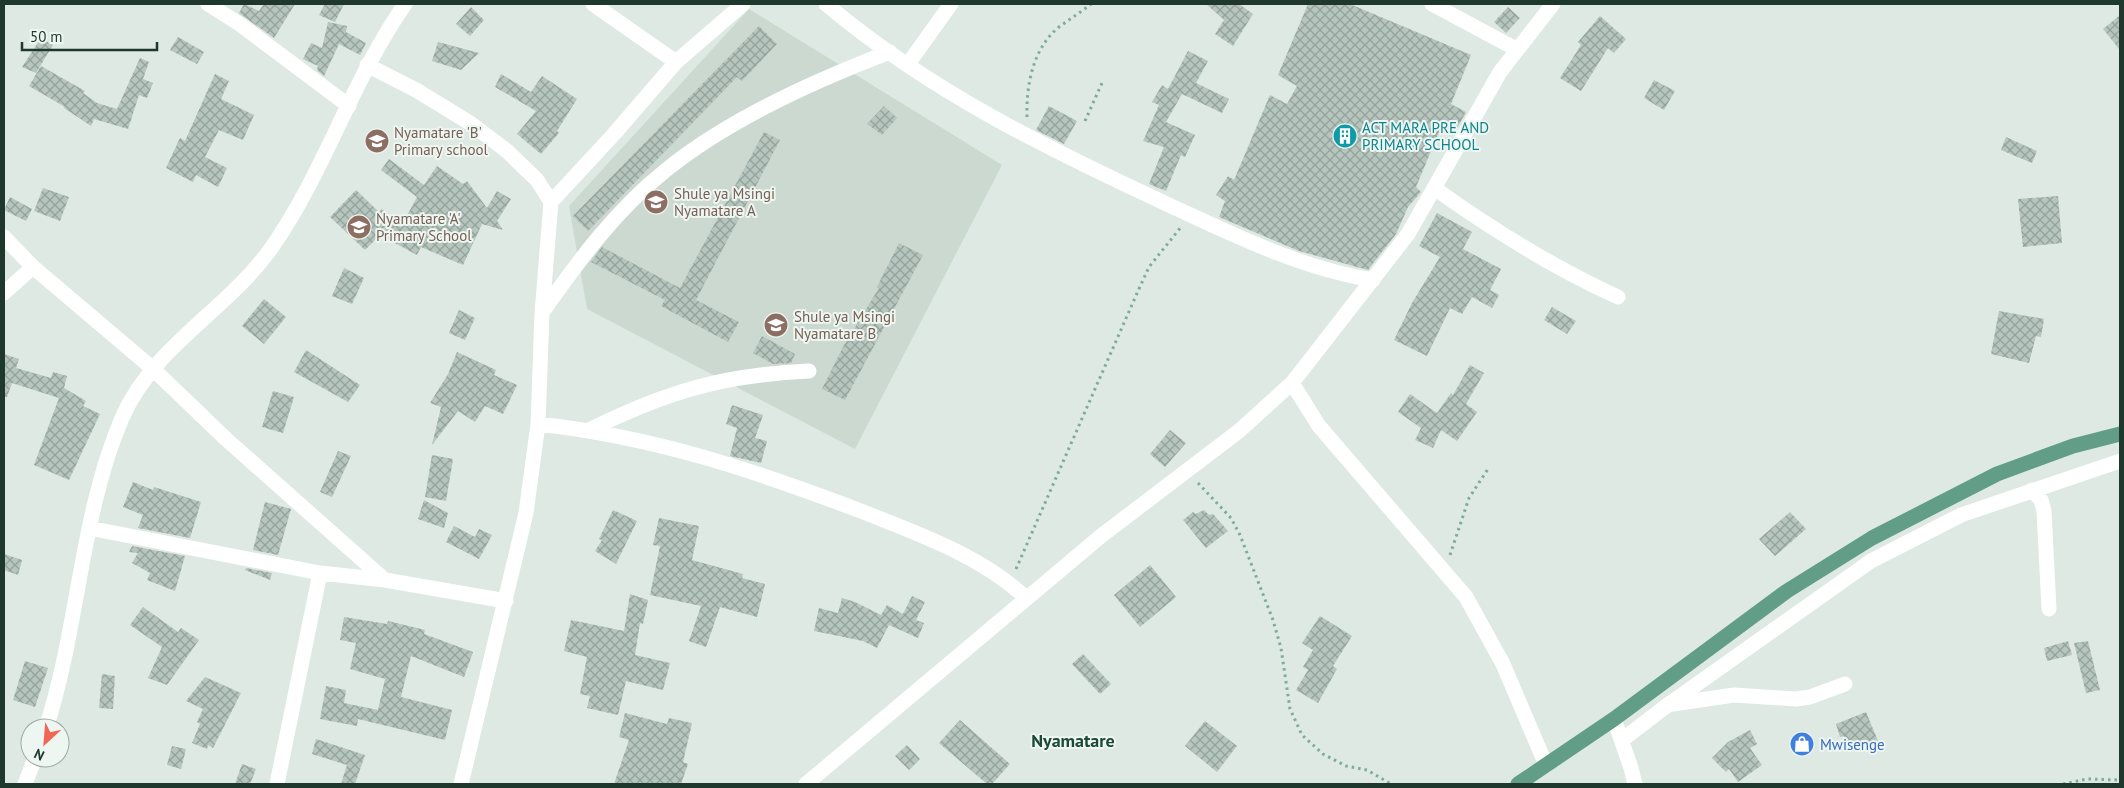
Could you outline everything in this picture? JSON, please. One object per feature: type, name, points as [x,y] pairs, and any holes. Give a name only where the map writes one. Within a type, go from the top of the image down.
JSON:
[{"type":"main road","points":[[1518,784],[1614,719],[1787,591],[1872,538],[1997,474],[2073,446],[2120,434]]},
{"type":"street","points":[[208,4],[241,25],[349,106]]},
{"type":"street","points":[[48,718],[66,648],[89,528],[102,475],[123,416],[152,368],[247,279],[296,213],[349,106],[367,65],[405,4]]},
{"type":"street","points":[[593,4],[676,62]]},
{"type":"street","points":[[551,202],[614,134],[676,62],[743,4]]},
{"type":"street","points":[[826,4],[890,52],[964,101],[1035,140],[1191,215],[1298,261],[1345,276],[1373,280]]},
{"type":"street","points":[[908,64],[952,4]]},
{"type":"street","points":[[1432,4],[1516,49]]},
{"type":"street","points":[[806,784],[1101,536],[1239,431],[1292,383],[1408,234],[1500,72],[1516,49],[1553,4]]},
{"type":"street","points":[[542,313],[597,239],[665,170],[715,135],[855,65],[890,52]]},
{"type":"street","points":[[367,65],[416,90],[470,123],[507,151],[537,180],[551,202],[542,313],[538,424],[526,513],[462,784]]},
{"type":"street","points":[[1434,188],[1494,230],[1537,257],[1618,297]]},
{"type":"street","points":[[4,237],[33,267],[152,368],[226,439],[385,580]]},
{"type":"street","points":[[4,293],[33,267]]},
{"type":"street","points":[[589,430],[636,407],[686,389],[725,379],[808,371]]},
{"type":"street","points":[[1292,383],[1319,426],[1368,485],[1447,572],[1466,597],[1514,687],[1546,765]]},
{"type":"street","points":[[538,424],[589,430],[668,446],[746,469],[945,545],[1010,583],[1026,598]]},
{"type":"street","points":[[1622,740],[1669,704],[1871,562],[1961,515],[2120,461]]},
{"type":"street","points":[[2032,490],[2041,500],[2044,511],[2049,609]]},
{"type":"street","points":[[89,528],[320,573],[385,580],[506,601]]},
{"type":"street","points":[[277,784],[320,573]]},
{"type":"street","points":[[1669,704],[1734,696],[1796,699],[1810,697],[1845,684]]},
{"type":"street","points":[[1614,719],[1635,784]]},
{"type":"street","points":[[25,784],[31,768]]},
{"type":"path","points":[[1035,140],[1026,122],[1026,103],[1031,74],[1043,43],[1059,28],[1091,4]]},
{"type":"path","points":[[1085,121],[1102,83]]},
{"type":"path","points":[[1010,583],[1076,428],[1149,267],[1191,215]]},
{"type":"path","points":[[1447,572],[1454,537],[1469,498],[1488,469]]},
{"type":"path","points":[[1186,472],[1212,496],[1231,518],[1240,535],[1273,620],[1281,648],[1290,709],[1302,735],[1323,754],[1346,766],[1367,770],[1391,784]]},
{"type":"path","points":[[2063,784],[2087,779],[2120,780]]},
{"type":"shaded area","points":[[749,9],[1002,165],[855,449],[587,309],[569,206]]},
{"type":"building","points":[[244,4],[259,11],[264,4],[295,4],[274,38],[239,13]]},
{"type":"building","points":[[325,4],[344,4],[335,22],[319,15]]},
{"type":"building","points":[[1206,4],[1239,4],[1253,14],[1233,46],[1215,34],[1224,20]]},
{"type":"building","name":"ACT MARA PRE AND PRIMARY SCHOOL","points":[[1308,4],[1350,4],[1471,55],[1451,104],[1466,112],[1455,132],[1442,125],[1416,187],[1421,192],[1408,207],[1396,234],[1368,270],[1299,251],[1219,217],[1225,201],[1216,195],[1228,176],[1234,180],[1270,95],[1287,104],[1297,86],[1278,75]]},
{"type":"building","points":[[471,7],[484,20],[470,36],[456,24]]},
{"type":"building","points":[[1508,7],[1520,18],[1506,33],[1494,22]]},
{"type":"building","points":[[2120,15],[2120,50],[2103,29]]},
{"type":"building","points":[[1600,16],[1626,39],[1614,53],[1608,48],[1581,91],[1560,78],[1581,45],[1578,42]]},
{"type":"building","points":[[328,22],[347,26],[346,32],[366,43],[360,55],[339,44],[324,76],[317,70],[318,66],[303,59],[311,43],[322,48]]},
{"type":"building","points":[[759,26],[777,44],[742,81],[737,77],[588,231],[573,216]]},
{"type":"building","points":[[178,37],[204,52],[197,64],[170,50]]},
{"type":"building","points":[[41,38],[53,45],[36,73],[22,67]]},
{"type":"building","points":[[438,42],[479,53],[461,70],[432,61]]},
{"type":"building","points":[[1188,51],[1208,61],[1196,83],[1229,99],[1222,113],[1182,94],[1166,122],[1195,135],[1185,157],[1181,155],[1166,191],[1149,184],[1164,147],[1143,141],[1159,105],[1152,102],[1162,85],[1168,89]]},
{"type":"building","points":[[140,58],[149,62],[143,79],[153,83],[147,98],[139,95],[128,129],[94,119],[91,126],[65,107],[29,86],[41,66],[85,91],[83,93],[97,103],[117,109]]},
{"type":"building","points":[[215,74],[229,81],[221,99],[254,115],[243,140],[219,130],[205,157],[227,168],[218,187],[196,175],[193,182],[166,168],[180,138],[185,141]]},
{"type":"building","points":[[501,74],[531,92],[542,76],[577,99],[557,131],[559,133],[541,154],[517,134],[536,111],[495,87]]},
{"type":"building","points":[[1654,80],[1675,91],[1664,110],[1644,98]]},
{"type":"building","points":[[884,106],[897,118],[882,135],[867,124]]},
{"type":"building","points":[[1049,106],[1077,121],[1064,144],[1036,130]]},
{"type":"building","points":[[764,132],[780,140],[696,300],[739,322],[728,342],[661,306],[665,300],[591,262],[602,247],[680,288]]},
{"type":"building","points":[[2006,137],[2037,151],[2032,163],[2001,150]]},
{"type":"building","points":[[389,159],[424,185],[437,166],[463,184],[467,181],[487,208],[497,191],[511,199],[497,221],[503,230],[482,224],[463,265],[421,247],[417,255],[380,235],[365,250],[330,217],[356,190],[379,212],[382,209],[401,227],[417,197],[381,170]]},
{"type":"building","points":[[43,188],[69,197],[60,221],[34,211]]},
{"type":"building","points":[[2058,196],[2062,243],[2023,247],[2018,199]]},
{"type":"building","points":[[10,197],[32,209],[26,221],[4,210]]},
{"type":"building","points":[[1437,213],[1472,232],[1463,249],[1501,269],[1490,290],[1499,295],[1492,308],[1472,297],[1462,314],[1450,308],[1427,356],[1394,340],[1412,303],[1440,257],[1419,246]]},
{"type":"building","points":[[899,243],[923,255],[845,400],[822,389],[843,347],[879,288],[877,287]]},
{"type":"building","points":[[344,268],[364,278],[352,304],[332,296]]},
{"type":"building","points":[[264,299],[286,317],[264,344],[242,326]]},
{"type":"building","points":[[1552,307],[1576,321],[1567,334],[1544,320]]},
{"type":"building","points":[[459,310],[475,318],[465,340],[449,333]]},
{"type":"building","points":[[1999,311],[2044,319],[2041,337],[2036,336],[2029,363],[1991,354]]},
{"type":"building","points":[[762,336],[795,354],[791,363],[773,364],[753,353]]},
{"type":"building","points":[[306,350],[360,385],[348,402],[294,372]]},
{"type":"building","points":[[457,352],[496,370],[494,375],[517,385],[503,414],[485,406],[475,422],[458,411],[432,445],[441,407],[430,403],[448,374]]},
{"type":"building","points":[[4,354],[19,359],[16,368],[51,378],[53,372],[67,376],[64,388],[86,401],[83,406],[100,414],[69,480],[34,465],[59,398],[12,383],[7,397],[4,397]]},
{"type":"building","points":[[1470,365],[1484,373],[1466,404],[1477,412],[1457,441],[1441,430],[1433,448],[1415,440],[1421,428],[1398,412],[1410,394],[1437,413],[1451,393],[1453,395]]},
{"type":"building","points":[[273,391],[294,397],[283,433],[262,427]]},
{"type":"building","points":[[732,405],[763,415],[755,438],[767,441],[761,463],[730,456],[737,428],[726,424]]},
{"type":"building","points":[[1170,430],[1186,443],[1165,467],[1150,454]]},
{"type":"building","points":[[338,451],[351,456],[332,497],[320,492]]},
{"type":"building","points":[[432,455],[453,459],[446,501],[425,497]]},
{"type":"building","points":[[133,482],[153,490],[154,487],[201,502],[190,538],[138,528],[143,515],[123,507]]},
{"type":"building","points":[[424,500],[448,513],[444,528],[418,519]]},
{"type":"building","points":[[265,502],[291,509],[278,555],[253,550]]},
{"type":"building","points":[[613,510],[637,521],[616,564],[595,551],[602,540],[599,539]]},
{"type":"building","points":[[1204,510],[1209,515],[1213,514],[1228,531],[1206,548],[1183,520],[1193,512],[1196,514]]},
{"type":"building","points":[[1790,512],[1806,529],[1775,556],[1759,539]]},
{"type":"building","points":[[659,518],[699,526],[692,560],[743,574],[742,578],[765,584],[757,617],[720,607],[706,647],[689,641],[701,606],[650,595],[660,546],[653,545]]},
{"type":"building","points":[[454,526],[475,537],[479,529],[492,535],[479,559],[446,542]]},
{"type":"building","points":[[132,546],[185,556],[175,591],[147,580],[150,573],[132,563],[138,553],[129,552]]},
{"type":"building","points":[[4,554],[22,560],[18,575],[4,570]]},
{"type":"building","points":[[1150,565],[1176,597],[1140,627],[1114,595]]},
{"type":"building","points":[[246,568],[272,573],[270,580],[245,570]]},
{"type":"building","points":[[630,594],[648,600],[643,624],[640,623],[635,655],[670,663],[663,690],[626,681],[618,715],[587,708],[590,696],[580,694],[587,657],[564,651],[571,620],[624,631]]},
{"type":"building","points":[[912,596],[925,602],[916,620],[924,623],[918,638],[889,625],[877,648],[863,641],[814,631],[819,608],[838,613],[842,598],[855,602],[881,615],[887,605],[903,614]]},
{"type":"building","points":[[143,607],[178,632],[181,628],[199,640],[167,685],[148,678],[162,647],[130,625]]},
{"type":"building","points":[[1320,616],[1352,636],[1333,666],[1337,669],[1318,703],[1296,690],[1308,670],[1303,667],[1313,650],[1302,643]]},
{"type":"building","points":[[344,617],[387,624],[388,621],[425,630],[424,634],[473,652],[464,677],[411,656],[401,697],[452,710],[445,740],[358,719],[357,726],[320,719],[326,686],[346,690],[344,703],[378,710],[385,679],[350,669],[356,643],[340,640]]},
{"type":"building","points":[[2068,641],[2072,655],[2047,661],[2044,648]]},
{"type":"building","points":[[2088,641],[2100,690],[2086,693],[2074,643]]},
{"type":"building","points":[[1083,654],[1111,684],[1100,694],[1072,664]]},
{"type":"building","points":[[25,661],[48,668],[35,707],[13,700]]},
{"type":"building","points":[[102,674],[115,676],[113,709],[99,708]]},
{"type":"building","points":[[205,677],[241,693],[213,748],[208,745],[207,749],[192,743],[200,724],[197,722],[203,709],[186,701]]},
{"type":"building","points":[[1866,712],[1878,741],[1849,751],[1844,736],[1840,737],[1836,724]]},
{"type":"building","points":[[625,713],[667,724],[669,718],[692,723],[683,762],[688,764],[681,784],[614,784],[629,740],[619,737]]},
{"type":"building","points":[[960,720],[1010,764],[992,784],[987,784],[939,743]]},
{"type":"building","points":[[1205,721],[1237,746],[1217,772],[1185,746]]},
{"type":"building","points":[[1750,730],[1757,744],[1750,748],[1762,765],[1738,782],[1729,769],[1726,772],[1712,758],[1728,742]]},
{"type":"building","points":[[316,739],[365,755],[355,784],[341,784],[347,765],[312,754]]},
{"type":"building","points":[[907,745],[920,759],[909,770],[895,756]]},
{"type":"building","points":[[172,746],[186,749],[181,769],[167,765]]},
{"type":"building","points":[[242,764],[256,769],[250,784],[235,784]]},
{"type":"place","name":"ACT MARA PRE AND PRIMARY SCHOOL","points":[[1345,136]]},
{"type":"place","name":"Nyamatare 'B' Primary school","points":[[377,141]]},
{"type":"place","name":"Shule ya Msingi Nyamatare A","points":[[656,202]]},
{"type":"place","name":"Nyamatare 'A' Primary School","points":[[359,227]]},
{"type":"place","name":"Shule ya Msingi Nyamatare B","points":[[776,325]]},
{"type":"place","name":"Mwisenge","points":[[1802,744]]},
{"type":"district","name":"Nyamatare","points":[[1073,740]]}]
